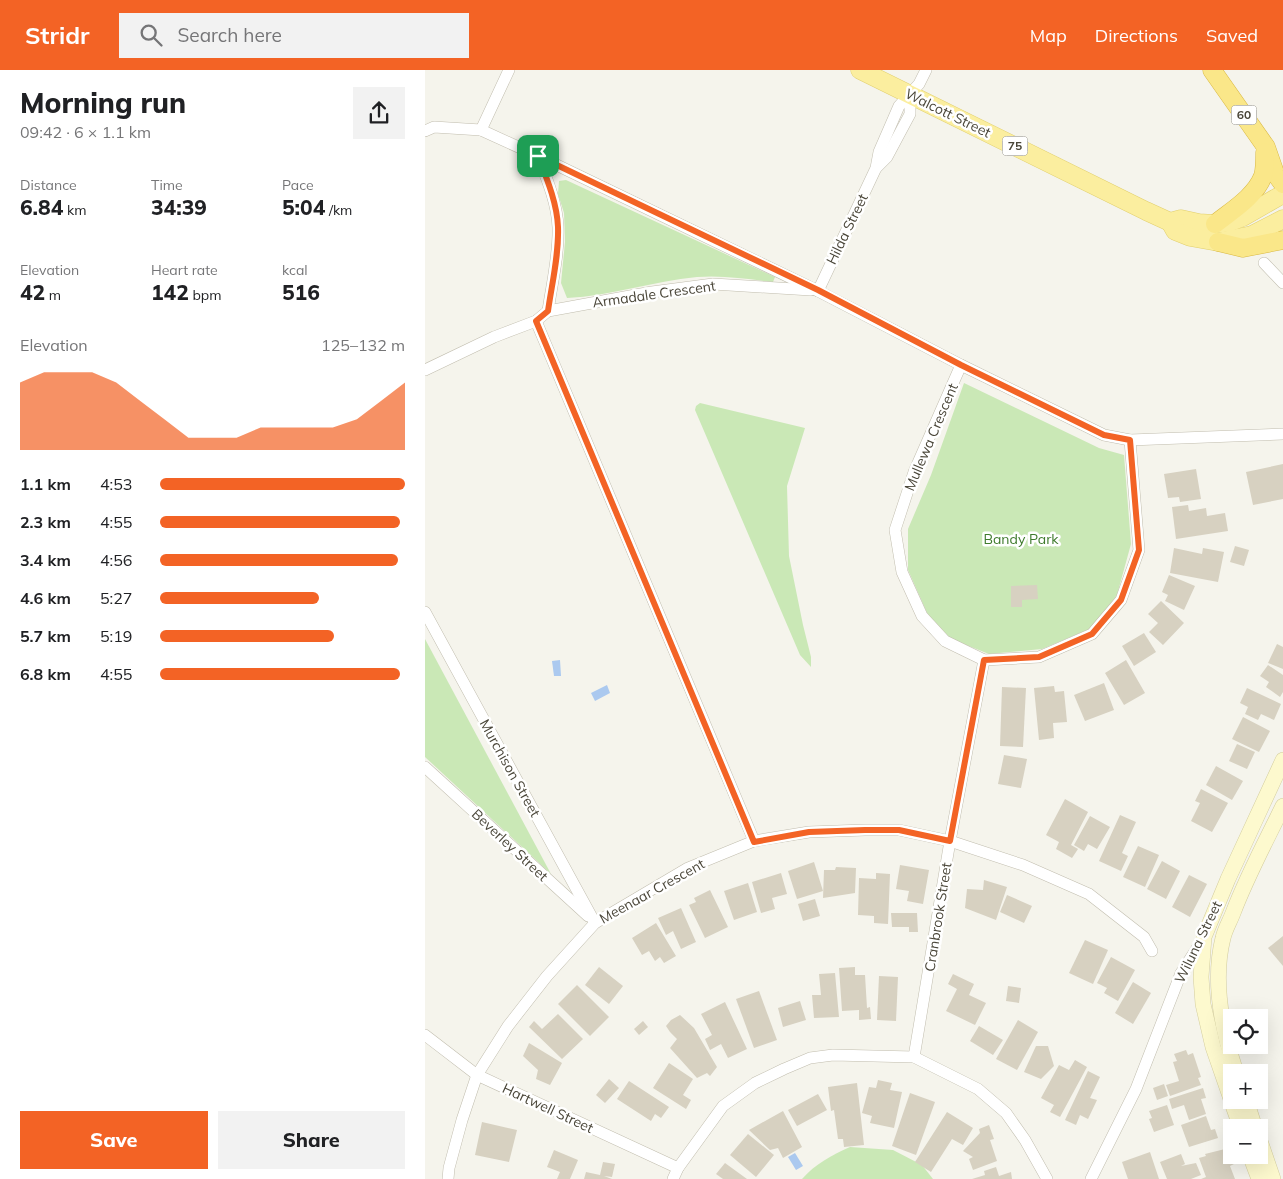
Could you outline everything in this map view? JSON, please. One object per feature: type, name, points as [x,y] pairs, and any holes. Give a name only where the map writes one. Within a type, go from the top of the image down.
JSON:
[{"type":"highway","name":"60","points":[[1211,70],[1266,147],[1275,173],[1283,184]]},
{"type":"highway","name":"60","points":[[1266,147],[1283,156]]},
{"type":"highway","points":[[1215,224],[1252,193],[1259,184],[1264,174],[1266,147]]},
{"type":"highway","points":[[1218,242],[1243,248],[1283,240]]},
{"type":"main road","name":"Walcott Street","points":[[860,70],[1170,222],[1175,230],[1190,237],[1218,242],[1252,235],[1283,219]]},
{"type":"main road","name":"Walcott Street","points":[[1170,222],[1181,219],[1215,224],[1231,222],[1283,194]]},
{"type":"main road","name":"Wiluna Street","points":[[1204,937],[1283,760]]},
{"type":"main road","name":"Wiluna Street","points":[[1233,1064],[1222,1023],[1219,968],[1223,937],[1240,894],[1283,806]]},
{"type":"main road","points":[[1204,937],[1201,977],[1203,1004],[1213,1047],[1223,1076]]},
{"type":"main road","points":[[1253,1164],[1259,1179]]},
{"type":"main road","points":[[1268,1164],[1273,1179]]},
{"type":"street","points":[[481,130],[509,70]]},
{"type":"street","points":[[910,94],[919,84],[926,70]]},
{"type":"street","name":"Hilda Street","points":[[818,290],[877,168],[887,157],[911,114],[910,94]]},
{"type":"street","points":[[425,131],[434,127],[481,130],[818,290]]},
{"type":"street","points":[[538,156],[547,179],[558,225],[557,264],[548,311]]},
{"type":"street","points":[[1264,263],[1283,283]]},
{"type":"street","name":"Armadale Crescent","points":[[425,370],[495,337],[536,321],[548,311],[652,292],[713,284],[818,290],[961,365],[1104,435],[1130,440],[1283,434]]},
{"type":"street","points":[[536,321],[754,842]]},
{"type":"street","name":"Mullewa Crescent","points":[[961,365],[914,472],[895,530],[902,572],[922,616],[945,641],[984,660],[1039,657],[1083,638],[1092,634],[1121,600],[1139,550],[1130,440]]},
{"type":"street","name":"Murchison Street","points":[[425,612],[595,923]]},
{"type":"street","name":"Cranbrook Street","points":[[915,1056],[950,841],[984,660]]},
{"type":"street","name":"Beverley Street","points":[[425,767],[595,923]]},
{"type":"street","name":"Meenaar Crescent","points":[[448,1179],[449,1168],[460,1128],[477,1075],[514,1019],[547,976],[595,923],[688,868],[754,842],[809,832],[865,830],[899,830],[950,841],[1023,865],[1089,894],[1145,937],[1152,951]]},
{"type":"street","name":"Wiluna Street","points":[[1091,1179],[1136,1089],[1181,973],[1204,937]]},
{"type":"street","name":"Hartwell Street","points":[[425,1035],[477,1075],[678,1168]]},
{"type":"street","points":[[673,1179],[678,1168],[723,1106],[755,1083],[784,1069],[811,1058],[833,1055],[915,1056],[977,1089],[1006,1113],[1025,1140],[1047,1179]]},
{"type":"green space","points":[[566,180],[775,277],[773,282],[726,277],[697,277],[583,297],[567,298],[561,283],[565,242],[564,213],[558,194],[559,181]]},
{"type":"green space","name":"Bandy Park","points":[[964,383],[1099,448],[1124,455],[1131,544],[1117,595],[1092,628],[1042,649],[989,654],[951,639],[928,615],[908,570],[908,529],[931,475]]},
{"type":"green space","points":[[700,403],[805,428],[787,486],[789,556],[811,657],[811,667],[800,655],[695,410],[696,406]]},
{"type":"green space","points":[[425,639],[551,874],[425,757]]},
{"type":"green space","points":[[850,1147],[893,1150],[922,1165],[933,1179],[802,1179],[824,1160]]},
{"type":"water","points":[[560,660],[561,676],[554,676],[552,661]]},
{"type":"water","points":[[607,685],[610,693],[595,701],[591,693]]},
{"type":"water","points":[[795,1153],[803,1166],[796,1170],[788,1157]]},
{"type":"building","points":[[1283,464],[1283,499],[1253,505],[1246,472]]},
{"type":"building","points":[[1196,469],[1201,499],[1180,502],[1179,497],[1168,498],[1164,474]]},
{"type":"building","points":[[1188,505],[1189,511],[1206,508],[1207,516],[1225,513],[1228,531],[1176,539],[1172,507]]},
{"type":"building","points":[[1235,546],[1249,550],[1244,566],[1230,562]]},
{"type":"building","points":[[1174,548],[1202,554],[1203,548],[1224,552],[1218,582],[1170,573]]},
{"type":"building","points":[[1169,575],[1195,586],[1184,610],[1165,601],[1168,595],[1162,592]]},
{"type":"building","points":[[1037,585],[1038,599],[1022,600],[1022,607],[1011,607],[1011,586]]},
{"type":"building","points":[[1161,601],[1184,623],[1163,645],[1149,632],[1158,623],[1148,614]]},
{"type":"building","points":[[1144,633],[1156,652],[1134,666],[1122,646]]},
{"type":"building","points":[[1277,644],[1283,647],[1283,669],[1268,663]]},
{"type":"building","points":[[1126,660],[1145,693],[1124,705],[1105,673]]},
{"type":"building","points":[[1268,665],[1283,675],[1283,692],[1280,697],[1266,687],[1269,682],[1260,676]]},
{"type":"building","points":[[1104,683],[1114,710],[1085,721],[1074,695]]},
{"type":"building","points":[[1054,686],[1055,692],[1064,691],[1067,722],[1053,723],[1054,738],[1039,740],[1034,688]]},
{"type":"building","points":[[1002,687],[1026,688],[1023,747],[1000,746]]},
{"type":"building","points":[[1247,688],[1281,704],[1274,720],[1261,714],[1258,720],[1245,714],[1248,707],[1240,703]]},
{"type":"building","points":[[1243,717],[1270,731],[1259,752],[1232,739]]},
{"type":"building","points":[[1237,744],[1255,752],[1247,769],[1229,761]]},
{"type":"building","points":[[1004,755],[1027,759],[1021,788],[998,784]]},
{"type":"building","points":[[1216,766],[1243,781],[1232,800],[1206,785]]},
{"type":"building","points":[[1201,789],[1228,803],[1212,832],[1191,821],[1200,803],[1195,801]]},
{"type":"building","points":[[1065,799],[1088,812],[1071,845],[1078,849],[1072,858],[1056,849],[1059,842],[1046,835]]},
{"type":"building","points":[[1120,815],[1136,822],[1122,853],[1128,856],[1121,871],[1099,861]]},
{"type":"building","points":[[1090,816],[1110,827],[1097,849],[1088,844],[1084,851],[1074,845]]},
{"type":"building","points":[[1138,846],[1159,855],[1145,887],[1123,877]]},
{"type":"building","points":[[1162,861],[1180,871],[1166,899],[1147,889]]},
{"type":"building","points":[[814,862],[823,891],[797,899],[788,871]]},
{"type":"building","points":[[900,865],[929,870],[923,904],[907,901],[909,891],[896,889]]},
{"type":"building","points":[[836,867],[856,868],[855,893],[823,898],[824,870],[835,870]]},
{"type":"building","points":[[781,873],[787,894],[772,898],[775,909],[761,913],[752,882]]},
{"type":"building","points":[[876,873],[890,874],[888,924],[874,923],[874,916],[858,915],[859,878],[876,879]]},
{"type":"building","points":[[1189,875],[1207,884],[1190,917],[1172,907]]},
{"type":"building","points":[[984,880],[1007,887],[996,920],[965,908],[967,889],[983,890]]},
{"type":"building","points":[[748,883],[757,912],[734,920],[724,891]]},
{"type":"building","points":[[710,890],[728,927],[705,938],[689,905],[696,902],[694,898]]},
{"type":"building","points":[[1007,895],[1032,906],[1024,923],[1000,912]]},
{"type":"building","points":[[815,899],[820,916],[803,921],[798,904]]},
{"type":"building","points":[[681,908],[696,942],[681,949],[673,931],[666,935],[658,918]]},
{"type":"building","points":[[891,913],[917,913],[918,932],[909,932],[909,927],[892,927]]},
{"type":"building","points":[[656,923],[676,956],[664,963],[660,957],[655,961],[649,951],[642,955],[632,938]]},
{"type":"building","points":[[1283,936],[1283,966],[1268,948]]},
{"type":"building","points":[[1085,940],[1108,950],[1093,984],[1069,973]]},
{"type":"building","points":[[1111,957],[1135,970],[1118,1001],[1104,993],[1107,988],[1097,983]]},
{"type":"building","points":[[599,967],[623,986],[609,1004],[585,985]]},
{"type":"building","points":[[855,967],[855,975],[865,975],[867,1008],[870,1007],[871,1019],[859,1020],[859,1010],[842,1011],[839,968]]},
{"type":"building","points":[[835,973],[839,1017],[814,1018],[812,995],[821,995],[819,974]]},
{"type":"building","points":[[953,974],[974,984],[969,995],[986,1003],[975,1025],[946,1011],[957,989],[948,984]]},
{"type":"building","points":[[879,976],[898,977],[896,1021],[877,1020]]},
{"type":"building","points":[[1133,982],[1151,993],[1133,1024],[1115,1013]]},
{"type":"building","points":[[577,985],[609,1017],[590,1036],[558,1004]]},
{"type":"building","points":[[1008,986],[1021,988],[1019,1003],[1006,1001]]},
{"type":"building","points":[[759,991],[777,1040],[754,1048],[736,999]]},
{"type":"building","points":[[800,1001],[806,1020],[783,1027],[778,1008]]},
{"type":"building","points":[[725,1002],[747,1049],[728,1058],[721,1044],[710,1050],[705,1039],[712,1035],[701,1014]]},
{"type":"building","points":[[558,1014],[583,1039],[562,1059],[529,1027],[534,1021],[542,1029]]},
{"type":"building","points":[[680,1015],[694,1028],[717,1067],[710,1076],[707,1073],[697,1078],[670,1048],[677,1039],[666,1026],[671,1020]]},
{"type":"building","points":[[1018,1020],[1038,1032],[1017,1070],[996,1059]]},
{"type":"building","points":[[643,1021],[648,1027],[639,1035],[634,1029]]},
{"type":"building","points":[[979,1026],[1003,1040],[993,1055],[970,1041]]},
{"type":"building","points":[[529,1043],[562,1063],[550,1085],[536,1079],[538,1070],[523,1056]]},
{"type":"building","points":[[1036,1046],[1048,1046],[1054,1066],[1041,1079],[1024,1072]]},
{"type":"building","points":[[1186,1050],[1188,1055],[1193,1053],[1201,1077],[1198,1078],[1201,1085],[1170,1096],[1166,1085],[1179,1081],[1173,1062],[1177,1061],[1174,1054]]},
{"type":"building","points":[[1075,1060],[1087,1067],[1060,1117],[1050,1112],[1054,1105],[1041,1098],[1059,1065],[1069,1070]]},
{"type":"building","points":[[669,1063],[693,1079],[683,1095],[691,1100],[686,1109],[653,1088]]},
{"type":"building","points":[[1088,1071],[1100,1077],[1090,1098],[1097,1100],[1088,1119],[1080,1115],[1076,1125],[1065,1120]]},
{"type":"building","points":[[609,1079],[619,1088],[605,1103],[596,1095]]},
{"type":"building","points":[[878,1080],[892,1083],[890,1090],[902,1092],[894,1128],[870,1123],[872,1116],[862,1113],[869,1087],[876,1088]]},
{"type":"building","points":[[629,1081],[669,1107],[661,1118],[655,1114],[651,1121],[617,1099]]},
{"type":"building","points":[[857,1083],[864,1145],[844,1147],[843,1139],[838,1139],[834,1110],[831,1111],[828,1087]]},
{"type":"building","points":[[1164,1084],[1168,1096],[1157,1100],[1153,1088]]},
{"type":"building","points":[[1203,1088],[1206,1098],[1201,1099],[1206,1114],[1189,1120],[1184,1105],[1172,1109],[1169,1099]]},
{"type":"building","points":[[910,1093],[935,1102],[916,1155],[892,1146]]},
{"type":"building","points":[[818,1094],[827,1110],[797,1126],[788,1110]]},
{"type":"building","points":[[1167,1105],[1174,1125],[1154,1132],[1149,1119],[1152,1118],[1149,1111]]},
{"type":"building","points":[[783,1111],[802,1147],[783,1158],[778,1148],[770,1150],[749,1130]]},
{"type":"building","points":[[947,1112],[973,1128],[963,1145],[952,1139],[931,1172],[915,1162]]},
{"type":"building","points":[[1206,1116],[1211,1130],[1215,1129],[1218,1138],[1189,1147],[1181,1125]]},
{"type":"building","points":[[482,1122],[517,1130],[509,1162],[475,1155]]},
{"type":"building","points":[[989,1125],[994,1139],[990,1140],[997,1161],[973,1170],[969,1159],[973,1157],[963,1151],[980,1133],[979,1129]]},
{"type":"building","points":[[748,1134],[774,1155],[756,1177],[730,1155]]},
{"type":"building","points":[[554,1150],[578,1160],[570,1179],[557,1179],[560,1172],[547,1167]]},
{"type":"building","points":[[1223,1150],[1223,1164],[1234,1164],[1230,1166],[1235,1179],[1201,1179],[1206,1177],[1199,1158],[1206,1156],[1205,1154]]},
{"type":"building","points":[[1150,1152],[1159,1179],[1128,1179],[1122,1162]]},
{"type":"building","points":[[1181,1154],[1185,1164],[1181,1166],[1196,1163],[1201,1175],[1191,1179],[1167,1179],[1160,1162]]},
{"type":"building","points":[[603,1162],[615,1164],[612,1177],[604,1176],[612,1179],[584,1179],[586,1172],[600,1175]]},
{"type":"building","points":[[725,1163],[747,1179],[723,1179],[716,1174]]},
{"type":"building","points":[[996,1167],[999,1176],[1011,1172],[1012,1179],[972,1179],[985,1175],[984,1171]]},
{"type":"route","points":[[538,156],[818,290],[961,365],[1104,435],[1130,440],[1139,550],[1121,600],[1092,634],[1039,657],[984,660],[950,841],[899,830],[865,830],[809,832],[754,842],[536,321],[548,311],[557,264],[558,240],[558,225],[554,204],[538,156]]}]
